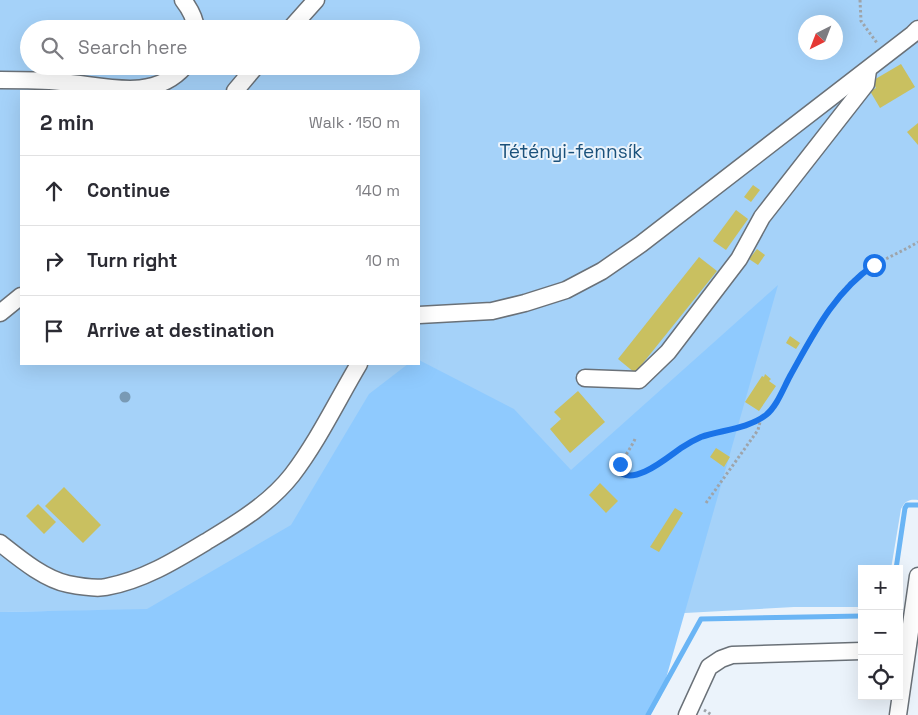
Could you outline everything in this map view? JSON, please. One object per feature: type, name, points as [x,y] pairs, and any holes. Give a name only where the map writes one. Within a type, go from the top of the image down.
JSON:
[{"type":"lane","points":[[183,0],[190,8],[193,20]]},
{"type":"lane","points":[[298,20],[316,0]]},
{"type":"lane","points":[[420,315],[492,311],[566,290],[602,271],[642,244],[868,70],[918,29]]},
{"type":"lane","points":[[585,378],[639,380],[668,352],[739,259],[762,217],[866,84],[868,70]]},
{"type":"lane","points":[[0,80],[62,82],[122,89],[147,88],[166,82],[176,75]]},
{"type":"lane","points":[[235,90],[248,75]]},
{"type":"lane","points":[[0,314],[20,297]]},
{"type":"lane","points":[[0,543],[31,567],[66,584],[103,588],[134,580],[169,565],[241,521],[268,501],[291,476],[310,450],[358,365]]},
{"type":"lane","points":[[898,715],[918,576]]},
{"type":"lane","points":[[688,715],[710,668],[721,659],[732,655],[858,651]]},
{"type":"path","points":[[860,0],[861,21],[886,55]]},
{"type":"path","points":[[635,439],[620,464],[618,470],[621,474],[629,476],[641,473],[700,437],[754,422],[766,415],[775,405],[810,340],[828,312],[857,277],[874,265],[918,242]]},
{"type":"path","points":[[706,503],[758,430],[761,418]]},
{"type":"green space","name":"Tétényi-fennsík","points":[[0,0],[918,0],[918,500],[908,501],[901,509],[892,565],[858,565],[858,607],[794,607],[685,613],[157,604],[147,610],[0,612]]},
{"type":"shaded area","points":[[778,285],[661,696],[650,715],[0,715],[0,612],[147,609],[291,525],[369,394],[407,365],[420,365],[420,361],[514,409],[571,470]]},
{"type":"building","points":[[901,64],[915,87],[880,108],[870,91],[876,88],[872,81]]},
{"type":"building","points":[[918,123],[918,145],[907,132]]},
{"type":"building","points":[[753,185],[760,190],[751,202],[744,197]]},
{"type":"building","points":[[736,210],[748,219],[726,250],[713,241]]},
{"type":"building","points":[[757,249],[765,255],[758,265],[749,259]]},
{"type":"building","points":[[699,257],[717,271],[635,373],[618,359]]},
{"type":"building","points":[[790,336],[800,343],[796,349],[786,343]]},
{"type":"building","points":[[765,374],[771,379],[769,381],[776,386],[759,411],[745,402]]},
{"type":"building","points":[[578,391],[605,422],[570,453],[550,429],[561,419],[554,412]]},
{"type":"building","points":[[716,448],[730,457],[724,467],[710,457]]},
{"type":"building","points":[[600,483],[618,501],[606,513],[589,495]]},
{"type":"building","points":[[64,487],[101,525],[83,543],[45,506]]},
{"type":"building","points":[[38,504],[56,522],[44,534],[26,516]]},
{"type":"building","points":[[675,508],[683,513],[659,552],[650,547]]},
{"type":"waterway","points":[[897,565],[905,508],[907,505],[918,505]]},
{"type":"waterway","points":[[648,715],[701,619],[858,616]]},
{"type":"route","points":[[620,464],[618,470],[621,474],[629,476],[641,473],[700,437],[754,422],[766,415],[775,405],[810,340],[832,305],[857,277],[874,265]]}]
